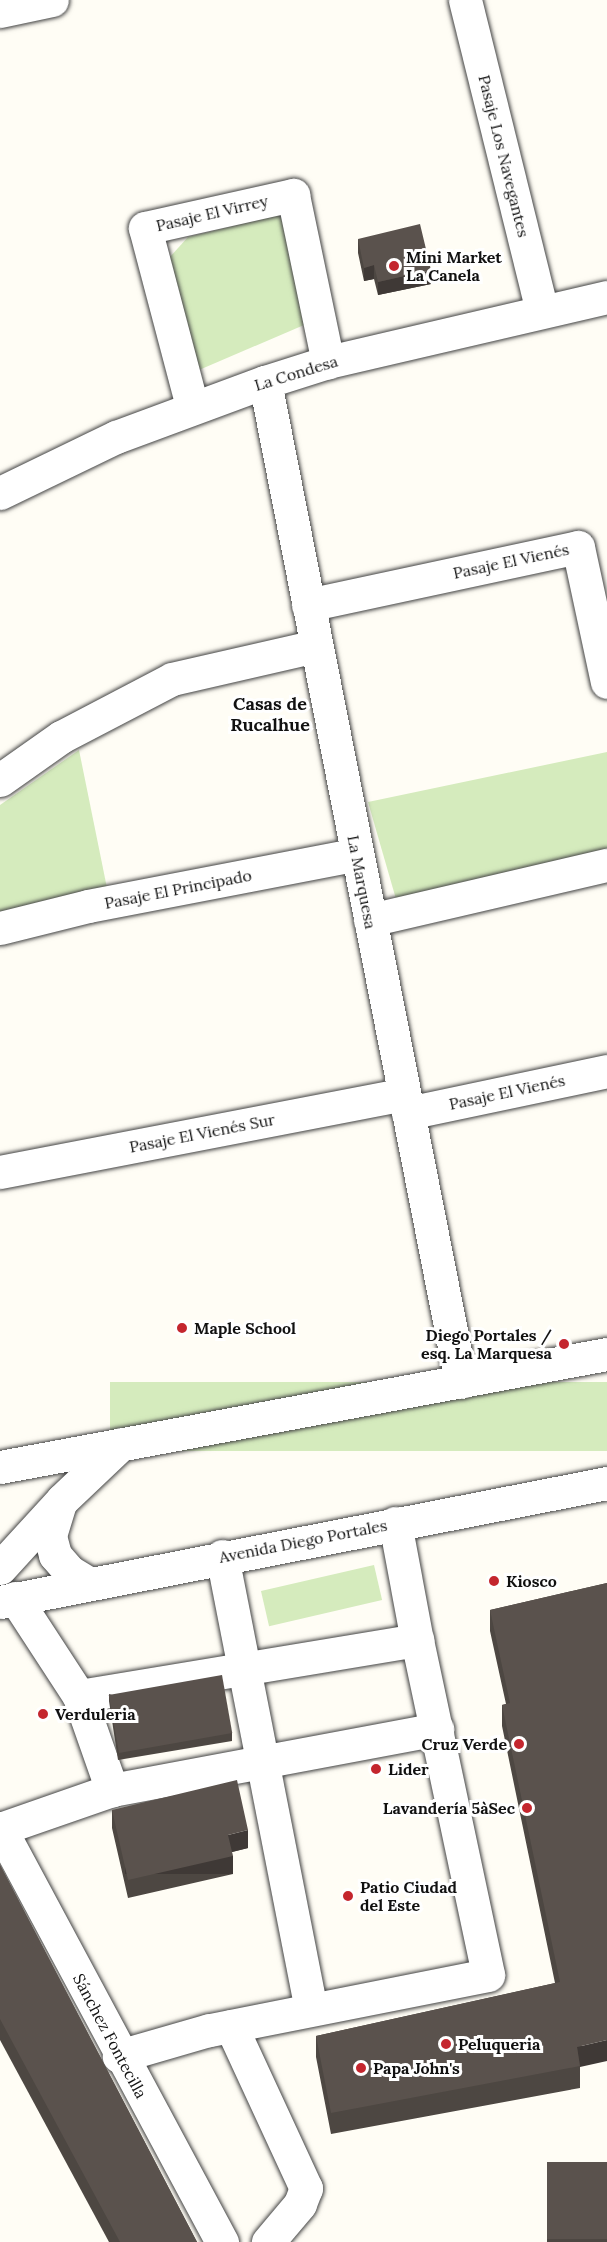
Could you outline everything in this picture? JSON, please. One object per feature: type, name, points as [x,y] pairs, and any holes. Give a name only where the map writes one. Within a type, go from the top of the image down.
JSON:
[{"type":"street","points":[[0,11],[52,0]]},
{"type":"street","name":"Pasaje Los Navegantes","points":[[465,0],[542,311]]},
{"type":"street","name":"Pasaje El Virrey","points":[[192,406],[144,228],[293,195],[328,362]]},
{"type":"street","name":"La Condesa","points":[[0,493],[116,437],[192,406],[265,382],[328,362],[607,297]]},
{"type":"street","name":"La Marquesa","points":[[265,382],[460,1382]]},
{"type":"street","name":"Pasaje El Vienés","points":[[308,605],[578,546],[607,682]]},
{"type":"street","points":[[0,780],[61,737],[172,679],[316,646]]},
{"type":"street","name":"Pasaje El Principado","points":[[0,928],[88,906],[357,854]]},
{"type":"street","points":[[370,920],[607,865]]},
{"type":"street","name":"Pasaje El Vienés","points":[[406,1103],[607,1071]]},
{"type":"street","name":"Pasaje El Vienés Sur","points":[[0,1172],[406,1103]]},
{"type":"street","points":[[0,1467],[607,1354]]},
{"type":"street","points":[[0,1568],[62,1500],[121,1444]]},
{"type":"street","name":"Avenida Diego Portales","points":[[8,1600],[222,1556],[607,1483]]},
{"type":"street","points":[[62,1500],[52,1526],[52,1546],[61,1563],[90,1584]]},
{"type":"street","points":[[119,2056],[231,2026],[488,1975],[417,1640],[395,1523]]},
{"type":"street","points":[[222,1556],[311,2009]]},
{"type":"street","points":[[8,1600],[79,1696],[112,1790]]},
{"type":"street","points":[[79,1696],[417,1640]]},
{"type":"street","points":[[0,1828],[112,1790],[262,1764],[437,1729]]},
{"type":"street","name":"Sánchez Fontecilla","points":[[0,1828],[119,2056],[222,2242]]},
{"type":"street","points":[[231,2026],[306,2188],[300,2204],[268,2242]]},
{"type":"green space","points":[[278,215],[290,226],[311,322],[199,370],[169,258],[188,237]]},
{"type":"green space","points":[[79,750],[107,888],[0,914],[0,805]]},
{"type":"green space","points":[[607,752],[607,857],[398,906],[368,802]]},
{"type":"green space","points":[[110,1382],[607,1382],[607,1451],[110,1451]]},
{"type":"green space","points":[[374,1565],[382,1600],[269,1626],[261,1591]]},
{"type":"building","name":"Mini Market La Canela","points":[[420,224],[431,270],[378,282],[374,265],[364,268],[358,239]]},
{"type":"building","points":[[607,1583],[607,2040],[577,2047],[580,2066],[331,2113],[316,2036],[560,1982],[502,1705],[510,1703],[490,1610]]},
{"type":"building","points":[[222,1675],[232,1733],[119,1753],[109,1695]]},
{"type":"building","points":[[237,1780],[248,1830],[228,1835],[233,1856],[128,1880],[112,1810]]},
{"type":"building","points":[[0,1865],[197,2242],[120,2242],[0,2019]]},
{"type":"building","points":[[547,2162],[607,2162],[607,2239],[547,2239]]},
{"type":"place","name":"Mini Market La Canela","points":[[394,266]]},
{"type":"place","name":"Maple School","points":[[182,1328]]},
{"type":"place","name":"Diego Portales / esq. La Marquesa","points":[[564,1344]]},
{"type":"place","name":"Kiosco","points":[[494,1581]]},
{"type":"place","name":"Verduleria","points":[[43,1714]]},
{"type":"place","name":"Cruz Verde","points":[[519,1744]]},
{"type":"place","name":"Lider","points":[[376,1769]]},
{"type":"place","name":"Lavandería 5àSec","points":[[527,1808]]},
{"type":"place","name":"Patio Ciudad del Este","points":[[348,1896]]},
{"type":"place","name":"Peluqueria","points":[[446,2044]]},
{"type":"place","name":"Papa John's","points":[[361,2068]]},
{"type":"district","name":"Casas de Rucalhue","points":[[270,715]]}]
